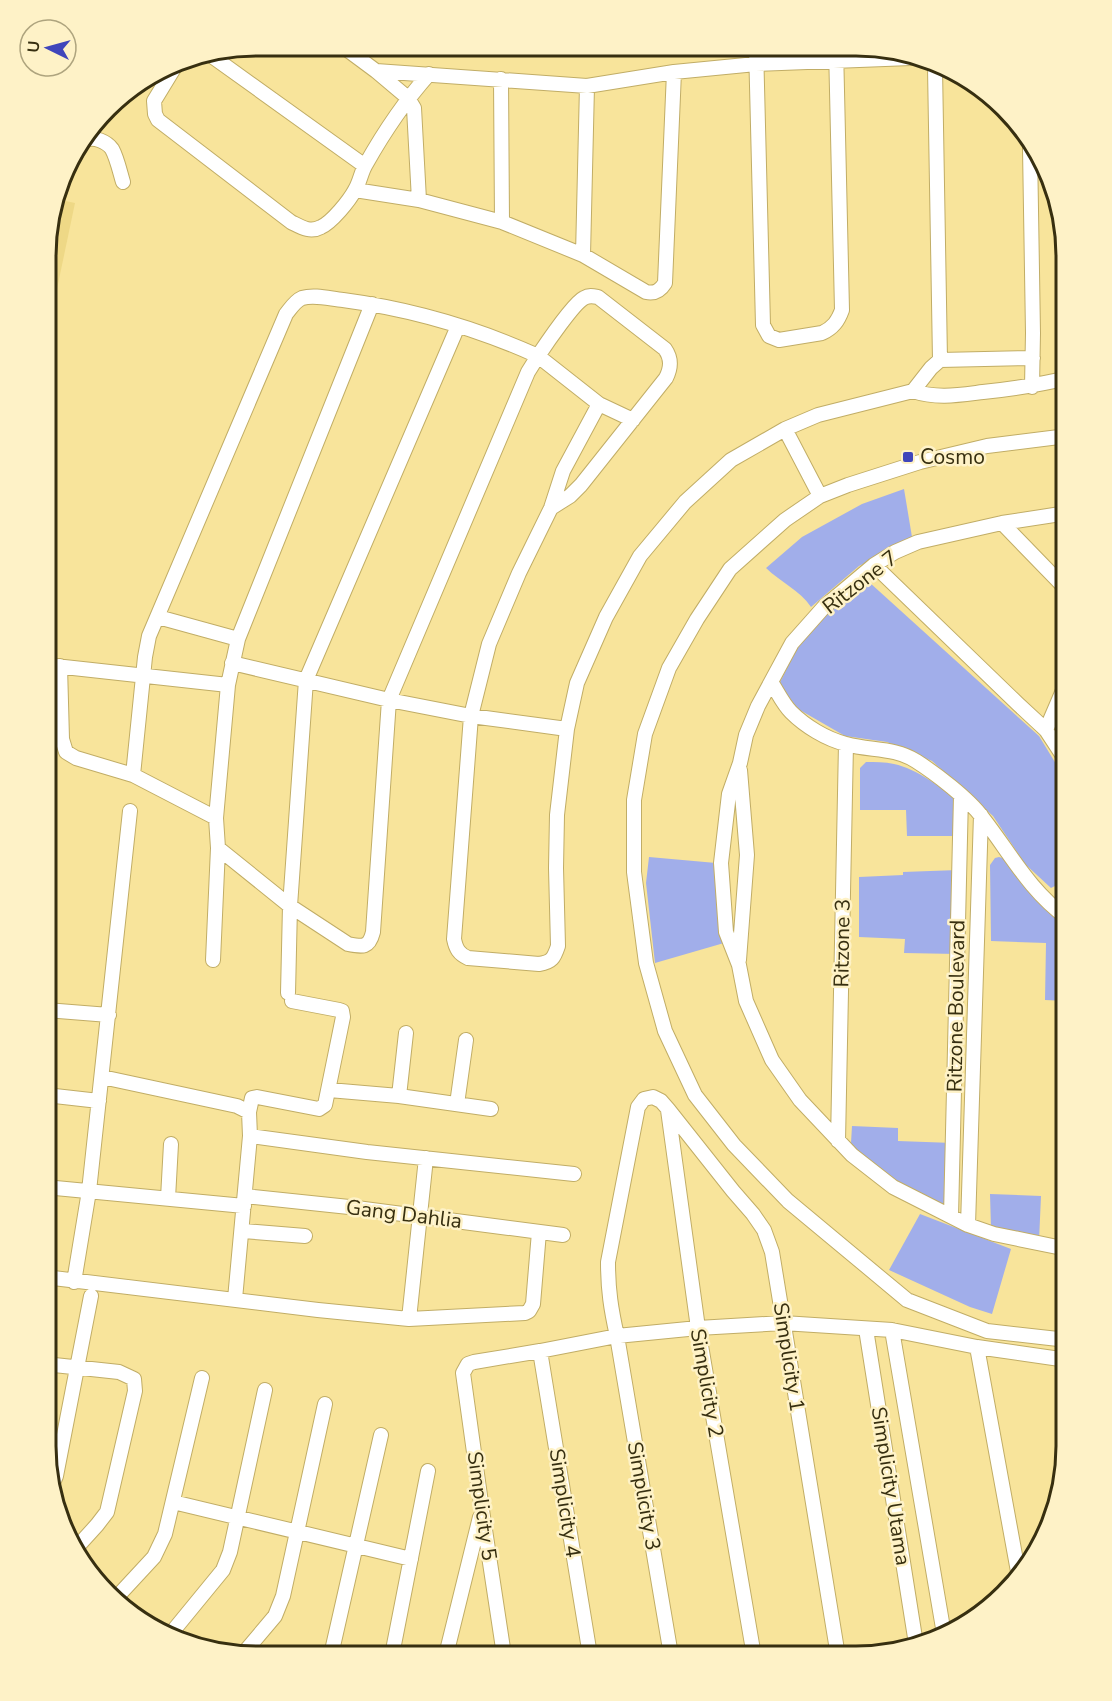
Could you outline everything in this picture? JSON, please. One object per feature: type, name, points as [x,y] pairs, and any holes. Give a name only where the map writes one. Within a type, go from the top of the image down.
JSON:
[{"type":"street","points":[[356,56],[408,98],[414,108],[419,200]]},
{"type":"street","points":[[756,56],[763,325],[770,336],[779,340],[822,333],[835,324],[842,310],[836,56]]},
{"type":"street","points":[[216,59],[365,166]]},
{"type":"street","points":[[376,71],[587,86],[674,72],[756,64],[891,59]]},
{"type":"street","points":[[356,190],[419,200],[502,222],[583,255],[646,292],[659,291],[665,283],[674,72]]},
{"type":"street","points":[[935,72],[940,360]]},
{"type":"street","points":[[170,76],[154,101],[154,114],[158,120],[291,222],[309,230],[323,227],[356,190],[365,166],[408,98],[429,74]]},
{"type":"street","points":[[501,79],[502,222]]},
{"type":"street","points":[[583,255],[587,86]]},
{"type":"street","points":[[93,139],[100,140],[112,149],[123,182]]},
{"type":"street","points":[[1030,156],[1032,387]]},
{"type":"street","points":[[133,775],[149,636],[286,314],[301,298],[314,296],[372,304],[430,317],[506,342],[538,356],[599,404],[633,420]]},
{"type":"street","points":[[219,848],[290,906],[348,944],[366,946],[371,941],[389,699],[528,372],[580,300],[590,296],[598,297],[665,349],[669,355],[669,370],[666,378],[581,485],[570,496],[551,508]]},
{"type":"street","points":[[213,960],[219,848],[216,818],[232,663],[238,639],[372,304]]},
{"type":"street","points":[[235,1299],[243,1231],[250,1136],[249,1112],[252,1098],[319,1109],[325,1105],[343,1017],[342,1011],[290,997],[290,906],[306,681],[458,326]]},
{"type":"street","points":[[914,391],[940,360],[1032,358]]},
{"type":"street","points":[[599,404],[563,471],[551,508],[519,573],[489,644],[471,716],[454,939],[460,954],[468,958],[539,964],[548,963],[555,956],[558,946],[557,815],[567,729],[577,683],[606,617],[640,556],[685,502],[731,460],[785,429],[818,416],[914,391],[929,395],[949,396],[1032,387],[1056,381]]},
{"type":"street","points":[[785,429],[820,496]]},
{"type":"street","points":[[1056,437],[987,446],[920,462],[848,484],[820,496],[786,520],[730,569],[697,619],[669,668],[645,734],[634,800],[634,872],[646,963],[665,1031],[695,1095],[734,1145],[788,1201],[907,1300],[987,1332],[1056,1339]]},
{"type":"street","name":"Ritzone 7","points":[[740,763],[746,735],[758,706],[792,643],[824,608],[874,566],[918,542],[1002,523],[1056,515]]},
{"type":"street","points":[[1002,523],[1056,579]]},
{"type":"street","points":[[874,566],[1046,730],[1056,745]]},
{"type":"street","points":[[158,616],[238,639]]},
{"type":"street","points":[[232,663],[471,716],[567,729]]},
{"type":"street","points":[[56,666],[228,685]]},
{"type":"street","points":[[771,682],[791,711],[816,731],[846,744],[899,753],[915,760],[961,796],[981,815],[1023,875],[1056,910]]},
{"type":"street","points":[[56,691],[62,740],[66,752],[76,758],[133,775],[216,818]]},
{"type":"street","points":[[1046,730],[1056,707]]},
{"type":"street","name":"Ritzone 3","points":[[838,1142],[846,744]]},
{"type":"street","points":[[739,965],[747,855],[740,763]]},
{"type":"street","points":[[740,763],[729,794],[721,863],[726,932],[739,965],[746,1001],[772,1060],[800,1100],[838,1142],[893,1187],[968,1225],[994,1234],[1056,1247]]},
{"type":"street","name":"Ritzone Boulevard","points":[[951,1216],[961,796]]},
{"type":"street","points":[[74,1282],[89,1191],[129,811]]},
{"type":"street","name":"Ritzone Boulevard","points":[[968,1225],[981,815]]},
{"type":"street","points":[[56,1011],[109,1015]]},
{"type":"street","points":[[399,1096],[406,1033]]},
{"type":"street","points":[[457,1104],[466,1040]]},
{"type":"street","points":[[102,1077],[237,1106],[249,1112]]},
{"type":"street","points":[[329,1090],[399,1096],[491,1109]]},
{"type":"street","points":[[56,1096],[99,1101]]},
{"type":"street","name":"Simplicity 1","points":[[653,1097],[661,1101],[668,1109],[753,1214],[764,1230],[772,1252],[836,1646]]},
{"type":"street","name":"Simplicity 3","points":[[653,1097],[644,1099],[638,1107],[608,1262],[609,1303],[617,1336],[669,1646]]},
{"type":"street","name":"Simplicity 2","points":[[668,1109],[698,1328],[752,1646]]},
{"type":"street","points":[[250,1136],[574,1174]]},
{"type":"street","points":[[168,1198],[171,1144]]},
{"type":"street","points":[[409,1319],[426,1158]]},
{"type":"street","name":"Gang Dahlia","points":[[56,1188],[168,1198],[349,1207],[563,1235]]},
{"type":"street","points":[[243,1231],[305,1236]]},
{"type":"street","points":[[56,1279],[409,1319],[525,1313],[530,1311],[533,1304],[539,1232]]},
{"type":"street","points":[[57,1471],[91,1296]]},
{"type":"street","points":[[540,1351],[617,1336],[783,1323],[892,1330],[1056,1361]]},
{"type":"street","name":"Simplicity Utama","points":[[866,1329],[915,1637]]},
{"type":"street","name":"Simplicity Utama","points":[[892,1330],[943,1625]]},
{"type":"street","points":[[977,1347],[1017,1564]]},
{"type":"street","name":"Simplicity 5","points":[[503,1646],[463,1373],[468,1364],[474,1362],[540,1351]]},
{"type":"street","name":"Simplicity 4","points":[[540,1351],[589,1646]]},
{"type":"street","points":[[56,1365],[119,1372],[134,1379],[135,1391],[107,1512],[81,1543]]},
{"type":"street","points":[[121,1593],[154,1557],[165,1534],[202,1378]]},
{"type":"street","points":[[175,1628],[223,1570],[230,1552],[266,1390]]},
{"type":"street","points":[[250,1646],[275,1616],[283,1596],[325,1404]]},
{"type":"street","points":[[333,1646],[381,1435]]},
{"type":"street","points":[[394,1646],[429,1471]]},
{"type":"street","points":[[173,1502],[411,1559]]},
{"type":"street","points":[[448,1646],[482,1510]]},
{"type":"shaded area","points":[[63,201],[75,203],[56,294],[59,217]]},
{"type":"shaded area","points":[[904,489],[913,543],[893,549],[859,566],[811,607],[766,568],[802,537],[862,504]]},
{"type":"shaded area","points":[[869,582],[1039,736],[1056,764],[1056,886],[1051,888],[1025,864],[993,816],[932,761],[887,742],[845,736],[798,709],[779,684],[797,648],[831,610]]},
{"type":"shaded area","points":[[866,762],[903,766],[928,779],[952,796],[959,802],[958,836],[907,836],[906,810],[860,810],[860,768]]},
{"type":"shaded area","points":[[649,857],[716,863],[724,943],[655,963],[646,883]]},
{"type":"shaded area","points":[[995,858],[1006,859],[1056,911],[1056,1000],[1045,1000],[1046,943],[991,941],[990,865]]},
{"type":"shaded area","points":[[958,870],[957,954],[904,953],[905,939],[859,937],[859,877],[903,875],[903,872]]},
{"type":"shaded area","points":[[852,1126],[898,1128],[898,1141],[953,1143],[955,1211],[919,1199],[857,1154],[851,1143]]},
{"type":"shaded area","points":[[990,1194],[1041,1196],[1039,1241],[991,1228]]},
{"type":"shaded area","points":[[920,1214],[1011,1249],[992,1314],[970,1307],[889,1270]]},
{"type":"place","name":"Cosmo","points":[[908,457]]}]
